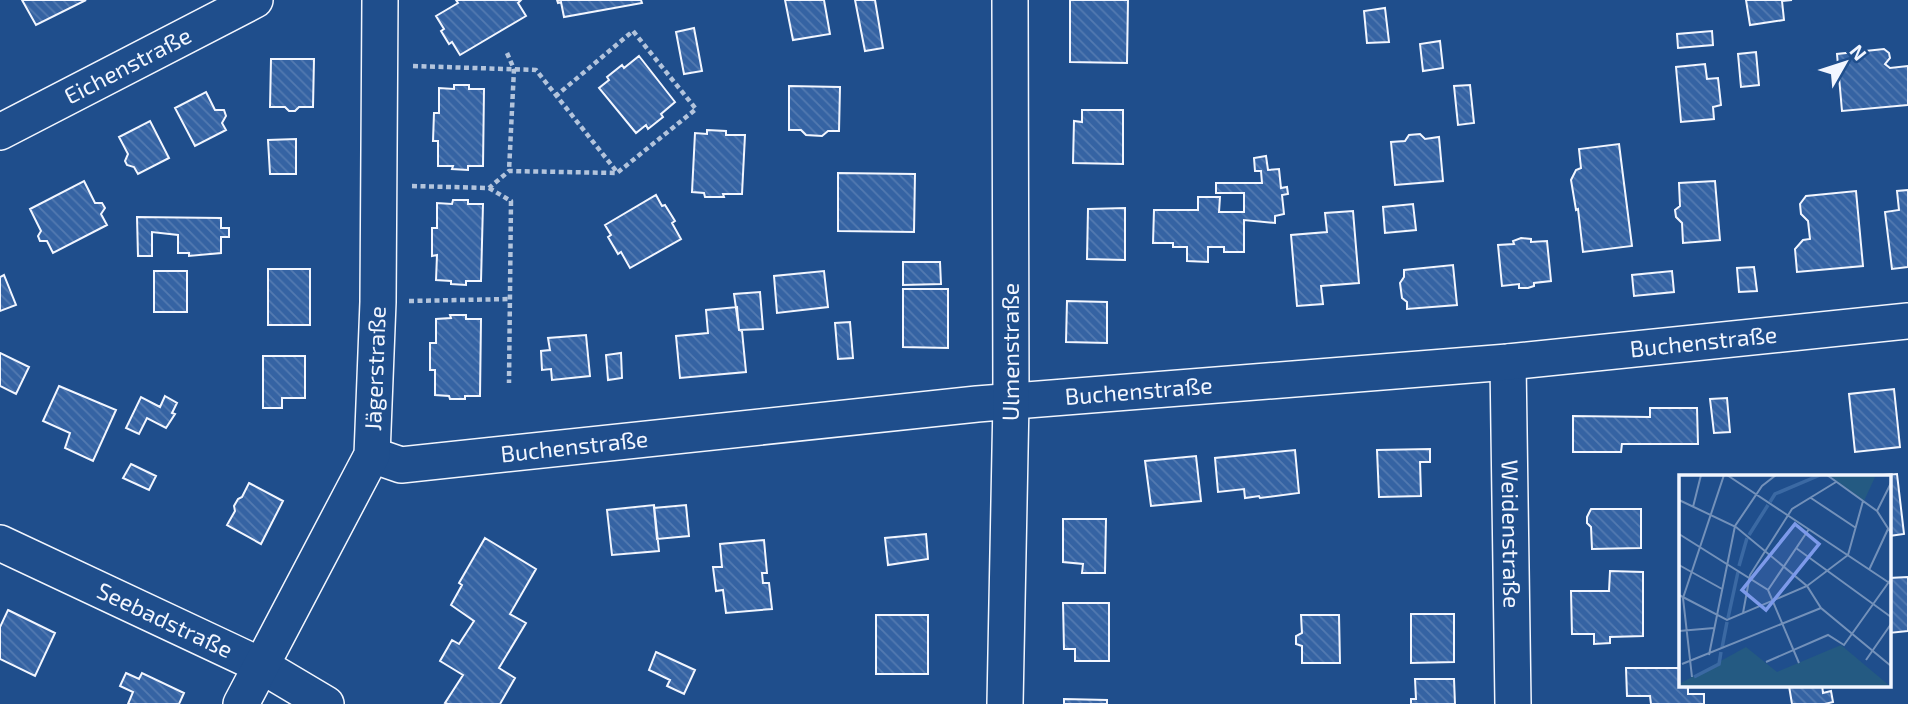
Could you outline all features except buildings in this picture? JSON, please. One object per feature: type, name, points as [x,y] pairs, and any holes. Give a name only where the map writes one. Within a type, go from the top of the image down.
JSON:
[{"type":"street","name":"Eichenstraße","points":[[0,132],[255,0]]},
{"type":"street","name":"Jägerstraße","points":[[242,704],[372,455],[378,302],[380,0]]},
{"type":"street","name":"Ulmenstraße","points":[[1005,704],[1011,401],[1010,0]]},
{"type":"street","name":"Buchenstraße","points":[[372,455],[401,465],[1011,401],[1508,362],[1908,321]]},
{"type":"street","name":"Weidenstraße","points":[[1508,362],[1513,704]]},
{"type":"street","name":"Seebadstraße","points":[[0,542],[262,666],[326,704]]},
{"type":"path","points":[[489,188],[509,171],[617,173],[696,109],[633,31],[557,95]]},
{"type":"path","points":[[508,53],[514,69],[509,171]]},
{"type":"path","points":[[380,65],[536,70],[617,173]]},
{"type":"path","points":[[379,184],[489,188],[511,201],[509,383]]},
{"type":"path","points":[[378,302],[510,299]]}]
